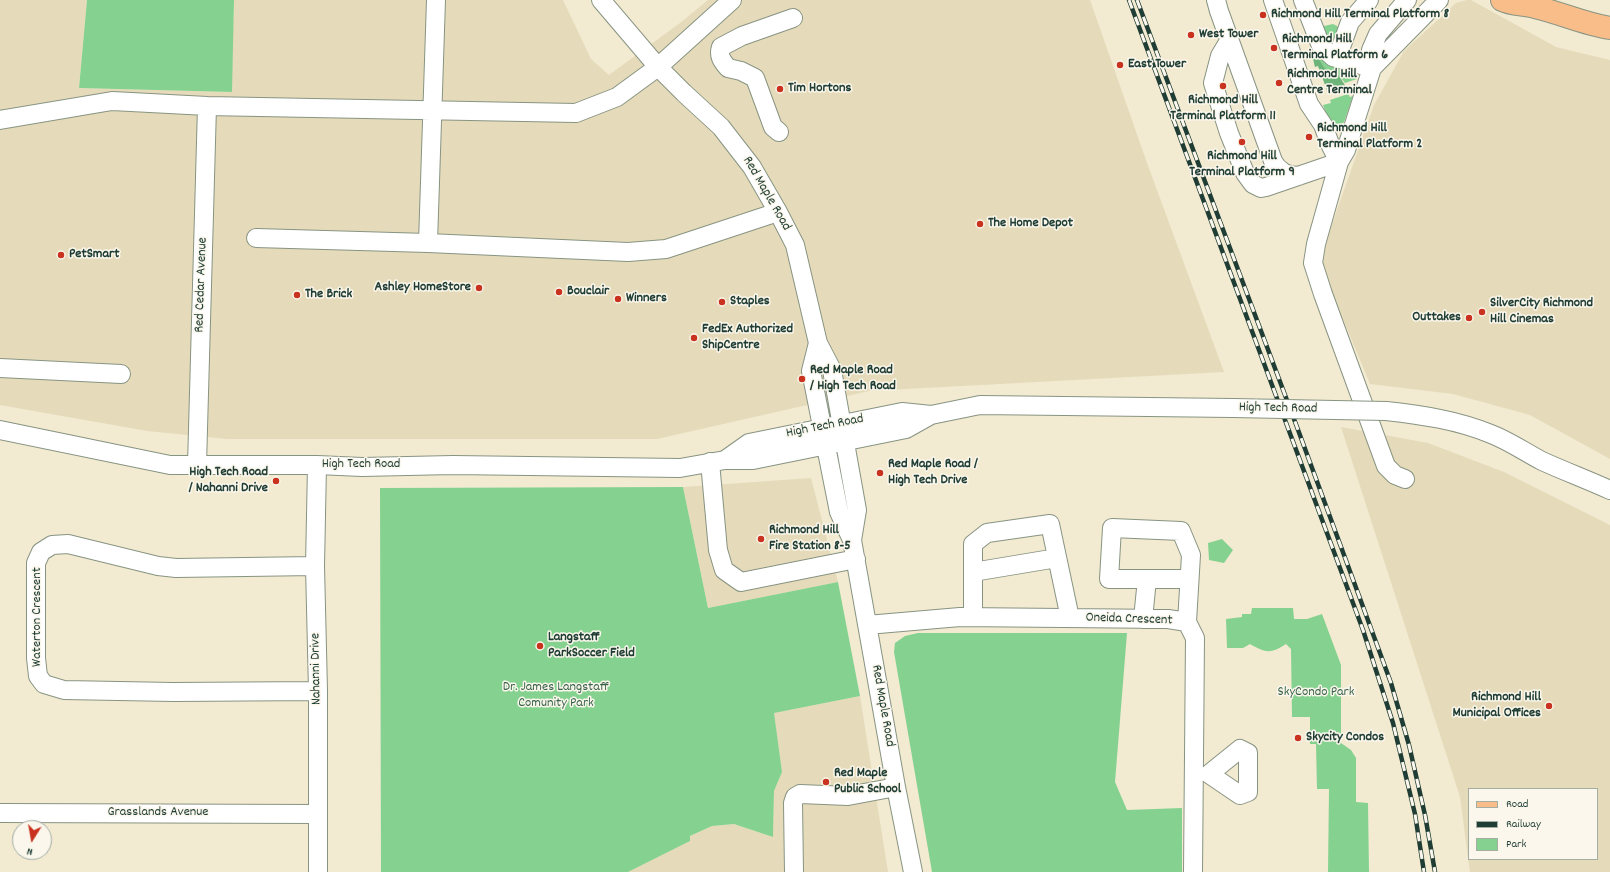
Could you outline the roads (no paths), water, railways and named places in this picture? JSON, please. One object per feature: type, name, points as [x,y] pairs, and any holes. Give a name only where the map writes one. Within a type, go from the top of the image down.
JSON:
[{"type":"main road","points":[[1502,0],[1507,2],[1533,3],[1596,26],[1610,28]]},
{"type":"street","points":[[428,243],[436,0]]},
{"type":"street","name":"Red Maple Road","points":[[601,0],[658,68],[722,126],[752,167],[795,245],[818,343],[832,370],[857,510],[852,540]]},
{"type":"street","points":[[0,120],[112,101],[207,106],[576,113],[617,97],[658,68],[732,0]]},
{"type":"street","points":[[1216,0],[1229,41],[1273,161],[1275,165],[1283,172],[1299,176]]},
{"type":"street","points":[[1273,0],[1309,104],[1323,125],[1339,162]]},
{"type":"street","points":[[1303,0],[1321,46],[1333,57],[1372,68]]},
{"type":"street","points":[[1337,58],[1350,22],[1370,0]]},
{"type":"street","points":[[1405,478],[1395,475],[1386,466],[1322,294],[1313,263],[1316,244],[1339,162],[1346,150],[1372,68],[1371,50],[1378,34],[1408,0]]},
{"type":"street","points":[[1372,68],[1439,0]]},
{"type":"street","points":[[779,132],[773,127],[755,78],[741,71],[728,68],[720,57],[720,51],[721,47],[742,36],[793,18]]},
{"type":"street","points":[[1229,41],[1220,56],[1213,83],[1245,173],[1253,184],[1261,188],[1339,162]]},
{"type":"street","name":"Red Cedar Avenue","points":[[197,465],[207,106]]},
{"type":"street","points":[[256,238],[428,243],[628,252],[666,249],[778,212]]},
{"type":"street","name":"Red Maple Road","points":[[818,343],[811,371],[839,512],[852,540],[856,559],[896,787],[913,872]]},
{"type":"street","points":[[0,368],[121,374]]},
{"type":"street","name":"High Tech Road","points":[[718,461],[749,443],[823,427],[902,412],[931,415],[980,405],[1371,410],[1419,415],[1457,423],[1490,434],[1516,445],[1542,460],[1610,490]]},
{"type":"street","name":"High Tech Road","points":[[0,430],[170,465],[316,465],[362,467],[453,465],[680,468],[718,461],[753,460],[906,429],[931,415]]},
{"type":"street","points":[[718,461],[718,550],[724,570],[741,582],[856,559]]},
{"type":"street","name":"Nahanni Drive","points":[[316,465],[315,566],[318,691],[318,872]]},
{"type":"street","points":[[973,617],[973,544],[987,532],[1050,524],[1070,618]]},
{"type":"street","points":[[1187,622],[1190,579],[1191,554],[1181,531],[1112,528],[1109,579],[1190,579]]},
{"type":"street","name":"Waterton Crescent","points":[[315,566],[176,568],[158,566],[68,544],[52,545],[41,552],[36,563],[36,658],[38,676],[44,684],[64,690],[173,692],[318,691]]},
{"type":"street","points":[[973,572],[1057,558]]},
{"type":"street","points":[[1143,619],[1147,579]]},
{"type":"street","name":"Oneida Crescent","points":[[867,625],[973,617],[1168,619],[1187,622],[1195,638],[1201,774],[1193,872]]},
{"type":"street","points":[[1247,748],[1248,792],[1240,795],[1201,774],[1247,748]]},
{"type":"street","points":[[794,872],[792,803],[795,797],[800,794],[848,796],[896,787]]},
{"type":"street","name":"Grasslands Avenue","points":[[0,813],[317,814]]},
{"type":"railway","points":[[1129,0],[1363,630],[1393,723],[1415,814],[1424,872]]},
{"type":"railway","points":[[1137,0],[1391,683],[1409,745],[1425,815],[1435,872]]},
{"type":"place","name":"Richmond Hill Terminal Platform 8","points":[[1263,15]]},
{"type":"place","name":"West Tower","points":[[1191,35]]},
{"type":"place","name":"Richmond Hill Terminal Platform 6","points":[[1274,48]]},
{"type":"place","name":"East Tower","points":[[1120,65]]},
{"type":"place","name":"Richmond Hill Centre Terminal","points":[[1279,83]]},
{"type":"place","name":"Richmond Hill Terminal Platform 11","points":[[1223,86]]},
{"type":"place","name":"Tim Hortons","points":[[780,89]]},
{"type":"place","name":"Richmond Hill Terminal Platform 2","points":[[1309,137]]},
{"type":"place","name":"Richmond Hill Terminal Platform 9","points":[[1242,142]]},
{"type":"place","name":"The Home Depot","points":[[980,224]]},
{"type":"place","name":"PetSmart","points":[[61,255]]},
{"type":"place","name":"Ashley HomeStore","points":[[479,288]]},
{"type":"place","name":"Bouclair","points":[[559,292]]},
{"type":"place","name":"The Brick","points":[[297,295]]},
{"type":"place","name":"Winners","points":[[618,299]]},
{"type":"place","name":"Staples","points":[[722,302]]},
{"type":"place","name":"SilverCity Richmond Hill Cinemas","points":[[1482,312]]},
{"type":"place","name":"Outtakes","points":[[1469,318]]},
{"type":"place","name":"FedEx Authorized ShipCentre","points":[[694,338]]},
{"type":"place","name":"Red Maple Road / High Tech Road","points":[[802,379]]},
{"type":"place","name":"Red Maple Road / High Tech Drive","points":[[880,473]]},
{"type":"place","name":"High Tech Road / Nahanni Drive","points":[[276,481]]},
{"type":"place","name":"Richmond Hill Fire Station 8-5","points":[[761,539]]},
{"type":"place","name":"Langstaff ParkSoccer Field","points":[[540,646]]},
{"type":"place","name":"Richmond Hill Municipal Offices","points":[[1549,706]]},
{"type":"place","name":"Skycity Condos","points":[[1298,738]]},
{"type":"place","name":"Red Maple Public School","points":[[826,782]]},
{"type":"park label","name":"SkyCondo Park","points":[[1316,693]]},
{"type":"park label","name":"Dr. James Langstaff Comunity Park","points":[[556,696]]}]
